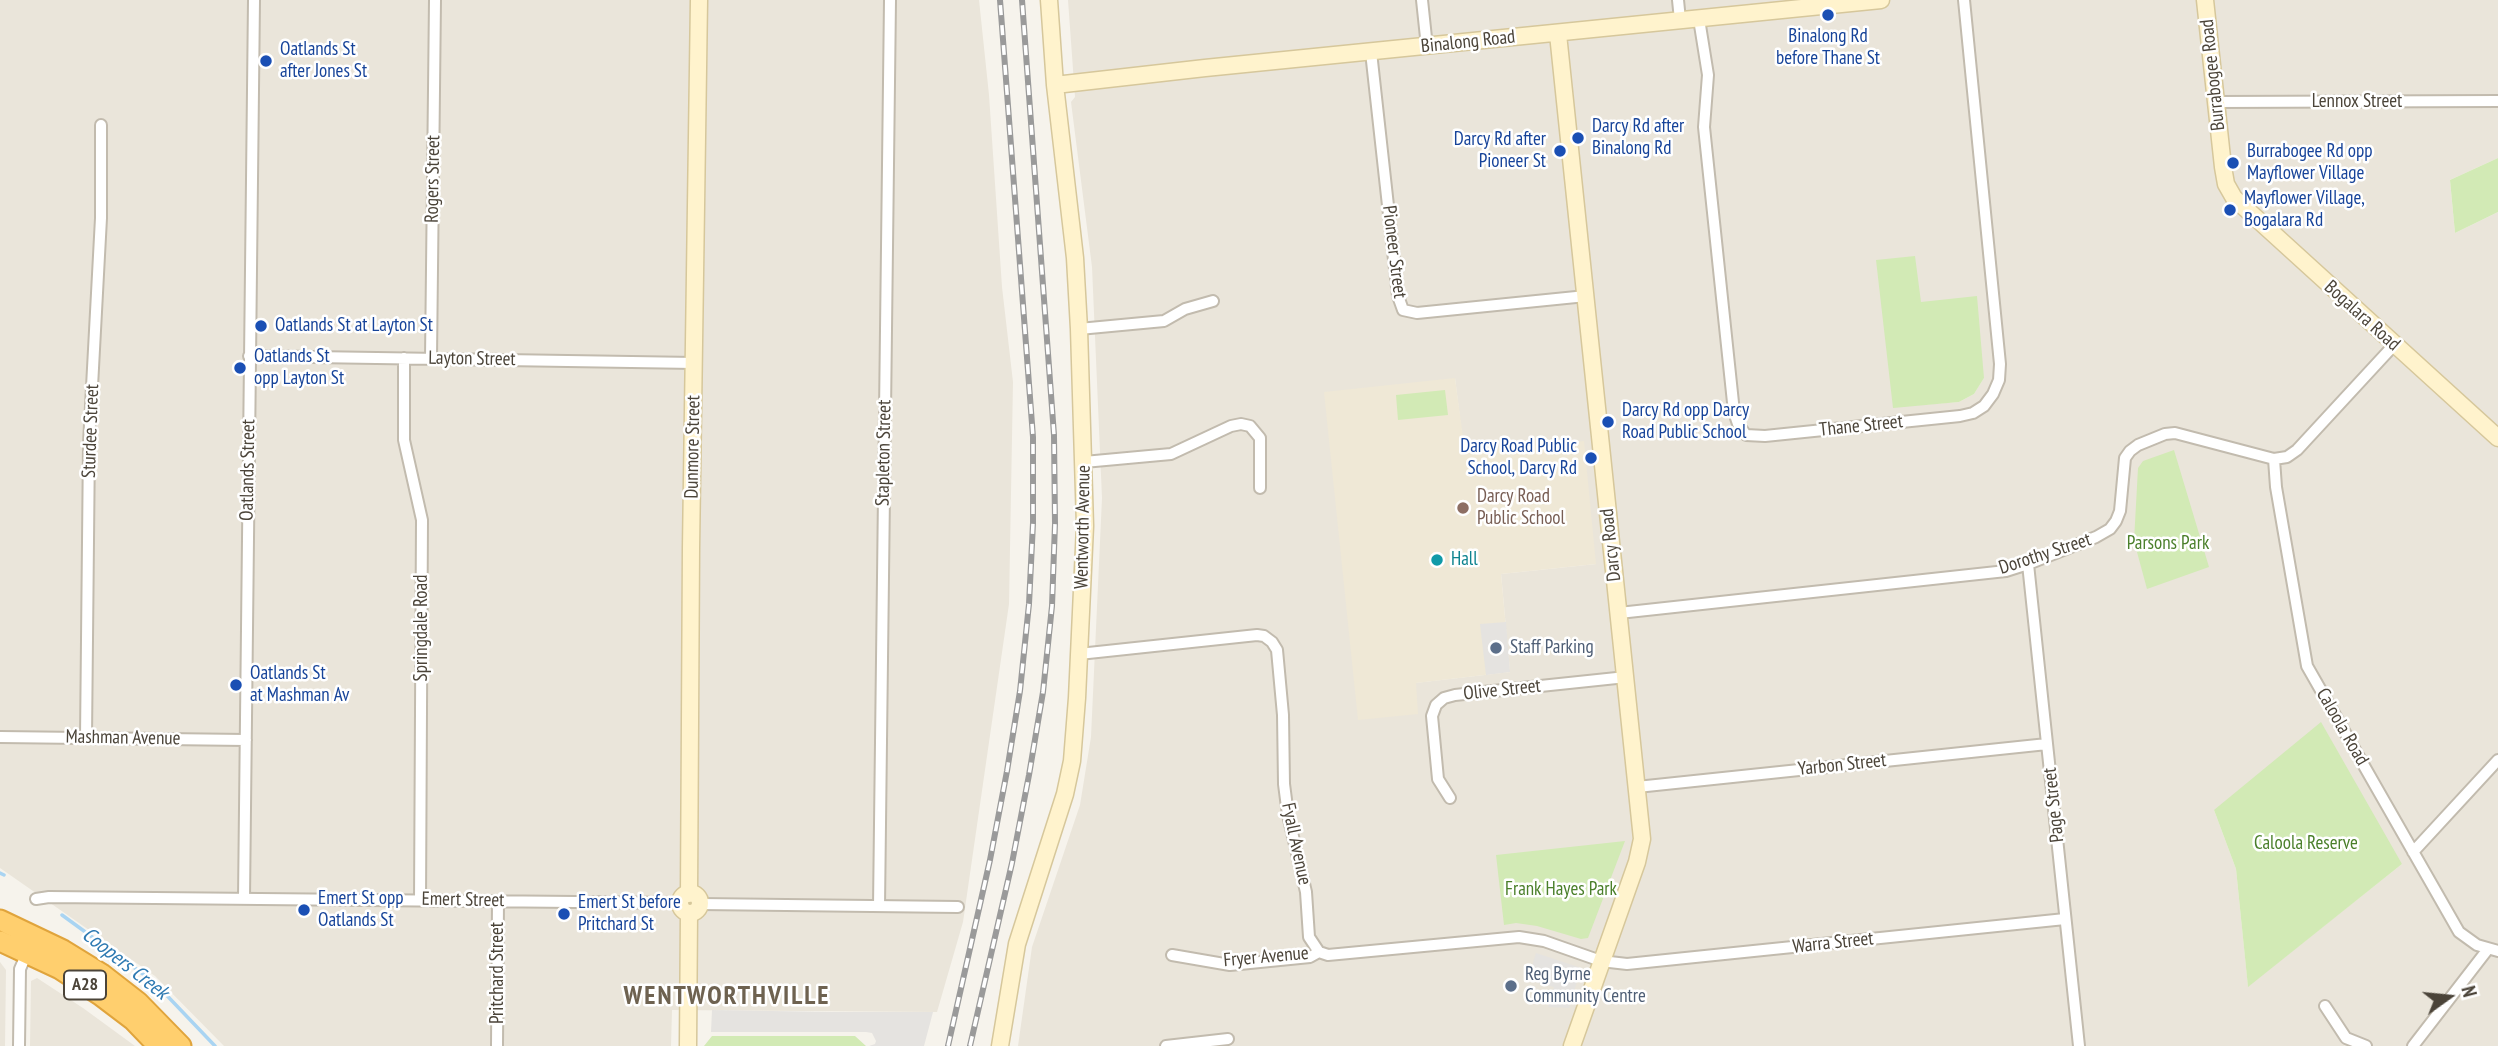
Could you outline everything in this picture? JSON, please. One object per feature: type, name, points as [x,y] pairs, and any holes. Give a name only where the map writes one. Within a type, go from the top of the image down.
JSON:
[{"type":"highway","name":"A28","points":[[0,920],[63,950],[102,974],[138,1002],[181,1046]]},
{"type":"highway","name":"A28","points":[[0,941],[60,969],[100,995],[133,1020],[158,1046]]},
{"type":"street","name":"Oatlands Street","points":[[244,898],[254,0]]},
{"type":"street","name":"Rogers Street","points":[[431,358],[435,0]]},
{"type":"street","name":"Dunmore Street","points":[[688,1046],[699,0]]},
{"type":"street","name":"Stapleton Street","points":[[879,906],[890,0]]},
{"type":"street","name":"Wentworth Avenue","points":[[1000,1046],[1020,934],[1052,840],[1069,778],[1075,732],[1085,526],[1075,258],[1055,85],[1049,0]]},
{"type":"street","points":[[1422,0],[1427,47]]},
{"type":"street","points":[[1678,0],[1680,20]]},
{"type":"street","name":"Binalong Road","points":[[1055,85],[1881,0]]},
{"type":"street","name":"Thane Street","points":[[1699,19],[1708,75],[1704,127],[1734,412],[1746,435],[1765,436],[1960,416],[1984,406],[1993,394],[2000,364],[1964,0]]},
{"type":"street","name":"Burrabogee Road","points":[[2205,0],[2225,176],[2229,190]]},
{"type":"street","name":"Darcy Road","points":[[1558,34],[1642,846],[1572,1046]]},
{"type":"street","name":"Pioneer Street","points":[[1371,52],[1398,296],[1404,310],[1417,313],[1586,296]]},
{"type":"street","name":"Lennox Street","points":[[2216,102],[2498,101]]},
{"type":"street","name":"Sturdee Street","points":[[86,737],[89,443],[101,218],[101,125]]},
{"type":"street","name":"Bogalara Road","points":[[2229,190],[2240,205],[2498,438]]},
{"type":"street","points":[[1079,329],[1164,321],[1185,309],[1213,301]]},
{"type":"street","points":[[2274,459],[2287,457],[2297,450],[2394,345]]},
{"type":"street","name":"Layton Street","points":[[249,356],[695,363]]},
{"type":"street","name":"Springdale Road","points":[[404,358],[404,440],[422,520],[420,900]]},
{"type":"street","points":[[1084,462],[1171,454],[1231,426],[1241,424],[1250,426],[1260,438],[1260,488]]},
{"type":"street","name":"Dorothy Street","points":[[1619,612],[2006,571],[2028,564],[2110,529],[2120,511],[2126,458],[2130,451],[2165,435],[2186,435],[2274,459]]},
{"type":"street","name":"Caloola Road","points":[[2274,459],[2276,487],[2307,666],[2459,932],[2477,945],[2493,950]]},
{"type":"street","name":"Page Street","points":[[2028,564],[2079,1046]]},
{"type":"street","name":"Fyall Avenue","points":[[1079,654],[1257,635],[1272,642],[1277,650],[1288,815],[1306,892],[1309,937],[1319,952]]},
{"type":"street","name":"Olive Street","points":[[1450,798],[1438,779],[1432,716],[1436,705],[1444,698],[1626,677]]},
{"type":"street","name":"Mashman Avenue","points":[[0,737],[246,740]]},
{"type":"street","name":"Yarbon Street","points":[[1637,787],[2047,744]]},
{"type":"street","points":[[2413,852],[2498,760]]},
{"type":"street","name":"Emert Street","points":[[36,899],[244,898],[958,906]]},
{"type":"street","name":"Pritchard Street","points":[[498,901],[498,1046]]},
{"type":"street","name":"Warra Street","points":[[1601,961],[1627,964],[2066,919]]},
{"type":"street","points":[[1319,952],[1338,954],[1504,936],[1544,941],[1601,961]]},
{"type":"street","points":[[2413,1046],[2479,963],[2493,950]]},
{"type":"street","name":"Fryer Avenue","points":[[1172,955],[1230,965],[1310,957],[1319,952]]},
{"type":"street","points":[[19,1046],[20,970],[27,953]]},
{"type":"street","points":[[2325,1006],[2344,1042],[2366,1046]]},
{"type":"street","points":[[1166,1046],[1228,1039]]},
{"type":"shaded area","points":[[0,0],[979,0],[989,95],[1002,287],[1013,382],[1009,604],[963,922],[937,1012],[672,1010],[671,1046],[224,1046],[155,976],[0,868]]},
{"type":"shaded area","points":[[1068,0],[2498,0],[2498,158],[2450,180],[2455,233],[2498,212],[2498,1046],[1018,1046],[1032,947],[1080,805],[1091,737],[1102,498],[1092,267],[1071,102],[1075,97]],"holes":[[[1455,378],[1464,452],[1596,564],[1501,574],[1510,672],[1415,683]],[[1984,378],[1974,394],[1959,402],[1893,407]],[[2214,810],[2402,864],[2248,986],[2236,869]]]},
{"type":"shaded area","name":"Darcy Road Public School","points":[[1455,378],[1465,452],[1584,441],[1596,564],[1501,574],[1510,672],[1416,683],[1418,714],[1358,720],[1324,392]]},
{"type":"shaded area","name":"Staff Parking","points":[[1506,622],[1510,672],[1486,675],[1480,624]]},
{"type":"shaded area","points":[[1536,953],[1581,968],[1569,1008],[1548,1007],[1554,987],[1528,980]]},
{"type":"shaded area","points":[[0,962],[6,970],[5,1046],[0,1046]]},
{"type":"shaded area","points":[[37,978],[135,1046],[30,1046],[31,981]]},
{"type":"shaded area","points":[[712,1010],[933,1012],[924,1046],[869,1046],[876,1041],[872,1033],[866,1032],[711,1032]]},
{"type":"green space","points":[[2498,158],[2498,212],[2455,233],[2450,180]]},
{"type":"green space","points":[[1915,256],[1921,302],[1977,296],[1984,378],[1974,394],[1959,402],[1893,408],[1876,260]]},
{"type":"green space","points":[[1445,390],[1448,415],[1398,420],[1396,395]]},
{"type":"green space","name":"Parsons Park","points":[[2174,450],[2209,567],[2147,589],[2134,541],[2138,468],[2143,461]]},
{"type":"green space","name":"Caloola Reserve","points":[[2321,722],[2402,864],[2248,987],[2236,869],[2214,810]]},
{"type":"green space","name":"Frank Hayes Park","points":[[1625,841],[1588,938],[1581,939],[1537,926],[1516,923],[1504,925],[1496,855]]},
{"type":"green space","points":[[712,1036],[855,1036],[866,1046],[704,1046]]},
{"type":"waterway","name":"Coopers Creek","points":[[0,873],[4,875]]},
{"type":"waterway","name":"Coopers Creek","points":[[62,915],[154,982],[215,1046]]},
{"type":"railway","points":[[948,1046],[1007,771],[1020,691],[1029,604],[1033,437],[1000,0]]},
{"type":"railway","points":[[970,1046],[1012,863],[1029,775],[1043,692],[1052,606],[1054,435],[1022,0]]},
{"type":"place","name":"Binalong Rd before Thane St","points":[[1828,15]]},
{"type":"place","name":"Oatlands St after Jones St","points":[[266,61]]},
{"type":"place","name":"Darcy Rd after Binalong Rd","points":[[1578,138]]},
{"type":"place","name":"Darcy Rd after Pioneer St","points":[[1560,151]]},
{"type":"place","name":"Burrabogee Rd opp Mayflower Village","points":[[2233,163]]},
{"type":"place","name":"Mayflower Village, Bogalara Rd","points":[[2230,210]]},
{"type":"place","name":"Oatlands St at Layton St","points":[[261,326]]},
{"type":"place","name":"Oatlands St opp Layton St","points":[[240,368]]},
{"type":"place","name":"Darcy Rd opp Darcy Road Public School","points":[[1608,422]]},
{"type":"place","name":"Darcy Road Public School, Darcy Rd","points":[[1591,458]]},
{"type":"place","name":"Darcy Road Public School","points":[[1463,508]]},
{"type":"place","name":"Hall","points":[[1437,560]]},
{"type":"place","name":"Staff Parking","points":[[1496,648]]},
{"type":"place","name":"Oatlands St at Mashman Av","points":[[236,685]]},
{"type":"place","name":"Emert St opp Oatlands St","points":[[304,910]]},
{"type":"place","name":"Emert St before Pritchard St","points":[[564,914]]},
{"type":"place","name":"Reg Byrne Community Centre","points":[[1511,986]]},
{"type":"district","name":"WENTWORTHVILLE","points":[[727,997]]}]
